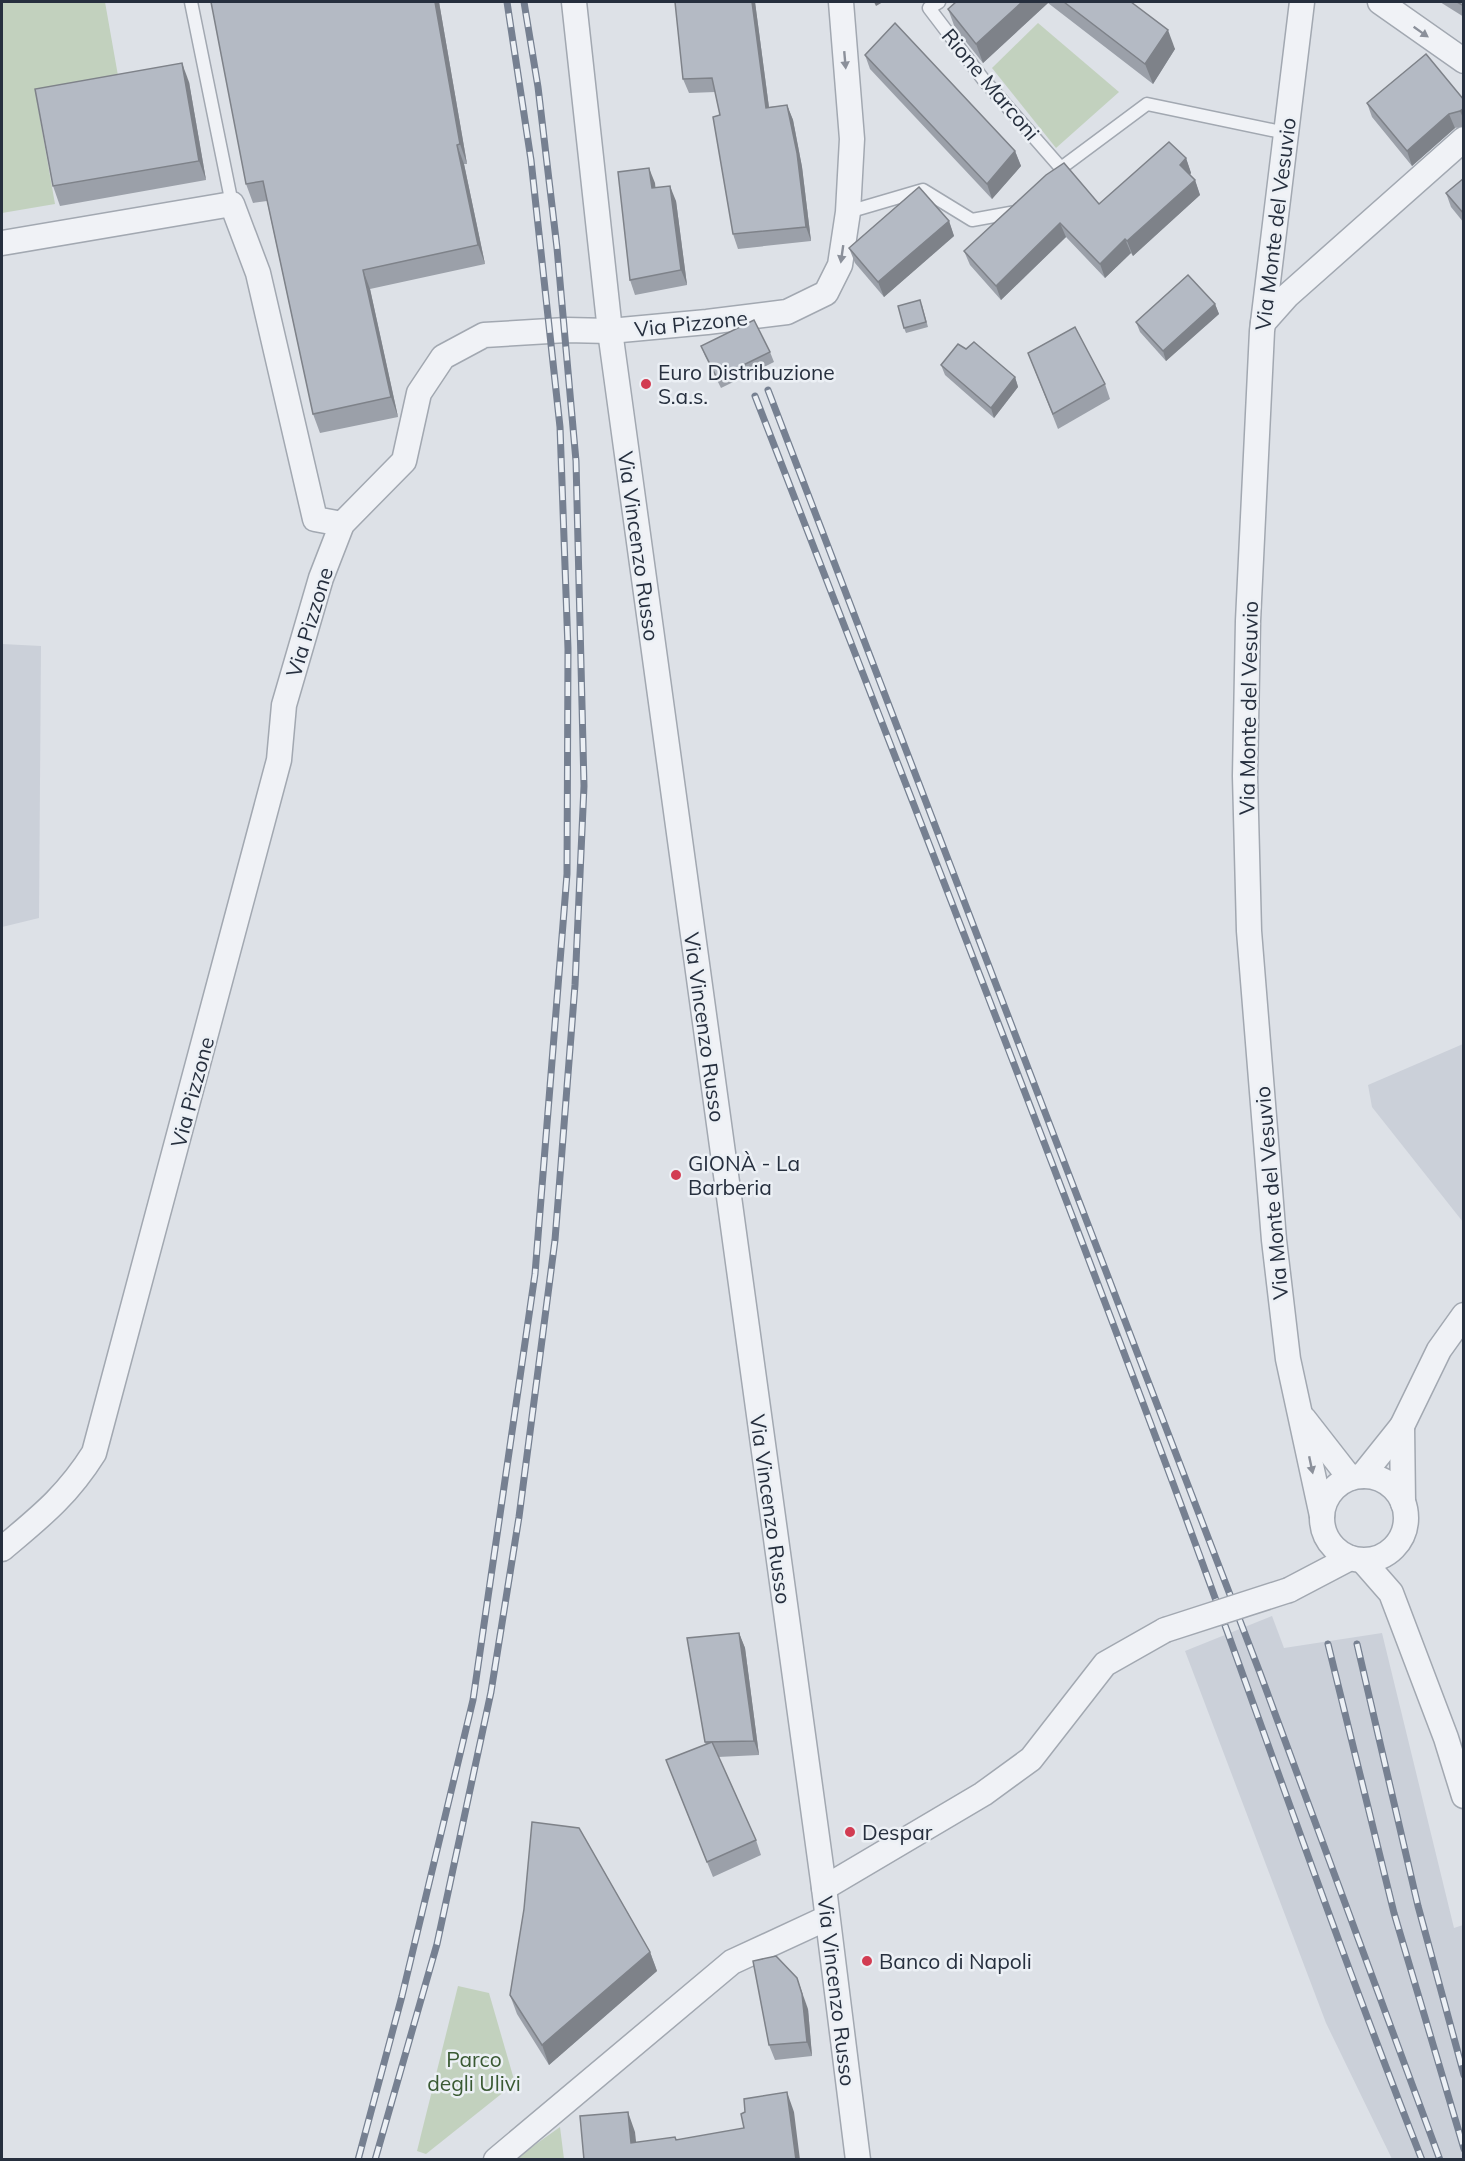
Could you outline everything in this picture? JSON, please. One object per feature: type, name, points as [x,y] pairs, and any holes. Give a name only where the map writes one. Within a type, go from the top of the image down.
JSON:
[{"type":"street","name":"Via Vincenzo Russo","points":[[574,2],[610,332],[824,1888],[858,2160]]},
{"type":"street","name":"Via Pizzone","points":[[2,1549],[55,1505],[75,1483],[94,1453],[279,760],[284,705],[321,578],[342,524],[404,461],[419,393],[442,357],[484,335],[566,330],[610,332],[787,312],[826,293],[840,265],[848,212],[852,139],[841,2]]},
{"type":"street","name":"Via Monte del Vesuvio","points":[[1302,2],[1263,323],[1248,621],[1245,776],[1249,932],[1274,1240],[1288,1359],[1328,1541],[1337,1551],[1356,1559],[1391,1593],[1446,1738],[1464,1796]]},
{"type":"street","points":[[1380,2],[1464,61]]},
{"type":"street","points":[[1263,323],[1287,296],[1464,139]]},
{"type":"street","points":[[2,243],[232,204],[258,273],[315,519],[342,524]]},
{"type":"street","points":[[1297,1585],[1322,1522],[1330,1493],[1356,1477],[1402,1426],[1440,1350],[1464,1315]]},
{"type":"street","name":"Via Monte del Vesuvio","points":[[1300,1415],[1356,1477]]},
{"type":"street","name":"Via Monte del Vesuvio","points":[[1391,1593],[1398,1542],[1404,1530],[1406,1516],[1403,1503],[1402,1426]]},
{"type":"street","points":[[1356,1477],[1386,1482],[1396,1491],[1403,1503]]},
{"type":"street","points":[[824,1888],[983,1794],[1031,1759],[1105,1664],[1165,1630],[1297,1585],[1356,1559],[1389,1552],[1398,1542]]},
{"type":"street","points":[[496,2160],[732,1962],[827,1918]]},
{"type":"lane","points":[[191,2],[232,204]]},
{"type":"lane","name":"Rione Marconi","points":[[939,2],[929,8],[1058,172],[1147,104],[1286,133]]},
{"type":"lane","points":[[848,212],[923,190],[972,220],[1016,212],[1031,197]]},
{"type":"shaded area","points":[[2,644],[41,646],[39,918],[2,927]]},
{"type":"shaded area","points":[[1463,1044],[1463,1222],[1372,1107],[1368,1085]]},
{"type":"shaded area","points":[[1272,1616],[1284,1648],[1382,1633],[1454,1928],[1463,1925],[1463,2159],[1392,2159],[1326,2023],[1185,1651]]},
{"type":"green space","points":[[2,2],[105,2],[120,87],[37,102],[55,204],[2,213]]},
{"type":"green space","points":[[1038,23],[1119,92],[1056,148],[992,68]]},
{"type":"green space","name":"Parco degli Ulivi","points":[[458,1986],[489,1993],[515,2083],[426,2154],[417,2151]]},
{"type":"green space","points":[[560,2127],[564,2159],[515,2159]]},
{"type":"building","points":[[211,2],[435,2],[460,144],[457,145],[478,245],[363,270],[391,397],[313,414],[263,181],[246,184]]},
{"type":"building","points":[[675,2],[752,2],[766,108],[787,105],[797,153],[806,227],[733,234],[713,117],[720,115],[712,78],[683,79]]},
{"type":"building","points":[[956,2],[1022,2],[976,44],[948,9]]},
{"type":"building","points":[[1064,2],[1131,2],[1168,30],[1145,64]]},
{"type":"building","points":[[895,23],[1015,151],[987,184],[865,55]]},
{"type":"building","points":[[1426,54],[1464,100],[1464,108],[1449,114],[1407,151],[1367,103]]},
{"type":"building","points":[[182,63],[199,161],[53,186],[35,89]]},
{"type":"building","points":[[1169,142],[1186,158],[1180,165],[1195,180],[1127,241],[1125,239],[1100,264],[1060,223],[996,286],[964,251],[1046,175],[1064,163],[1099,204]]},
{"type":"building","points":[[649,168],[652,188],[670,186],[681,270],[630,280],[618,172]]},
{"type":"building","points":[[1464,178],[1464,214],[1446,193]]},
{"type":"building","points":[[919,187],[949,221],[878,282],[849,248]]},
{"type":"building","points":[[1188,275],[1215,304],[1163,351],[1136,322]]},
{"type":"building","points":[[920,300],[926,322],[904,328],[898,306]]},
{"type":"building","points":[[754,320],[770,352],[717,378],[701,346]]},
{"type":"building","points":[[1075,327],[1105,384],[1053,414],[1028,353]]},
{"type":"building","points":[[974,342],[1015,377],[991,408],[941,365],[958,344],[966,349]]},
{"type":"building","points":[[739,1633],[754,1741],[705,1742],[687,1638]]},
{"type":"building","points":[[712,1742],[756,1840],[707,1862],[666,1760]]},
{"type":"building","points":[[532,1822],[579,1828],[650,1952],[542,2045],[510,1995],[524,1909]]},
{"type":"building","points":[[776,1956],[797,1978],[802,1994],[807,2042],[769,2045],[753,1961]]},
{"type":"building","points":[[787,2092],[796,2160],[584,2160],[580,2116],[628,2112],[631,2143],[675,2137],[676,2140],[744,2128],[741,2114],[745,2112],[744,2099]]},
{"type":"railway","points":[[358,2160],[402,1996],[473,1700],[535,1274],[567,874],[568,649],[560,427],[531,160],[507,2]]},
{"type":"railway","points":[[375,2160],[437,1944],[491,1692],[519,1517],[555,1240],[575,985],[584,786],[576,461],[557,248],[538,87],[524,2]]},
{"type":"railway","points":[[768,390],[1260,1673],[1440,2160]]},
{"type":"railway","points":[[755,396],[1128,1363],[1359,1996],[1422,2160]]},
{"type":"railway","points":[[1328,1644],[1394,1913],[1464,2149]]},
{"type":"railway","points":[[1357,1644],[1418,1906],[1464,2075]]},
{"type":"place","name":"Euro Distribuzione S.a.s.","points":[[646,384]]},
{"type":"place","name":"GIONÀ - La Barberia","points":[[676,1175]]},
{"type":"place","name":"Despar","points":[[850,1832]]},
{"type":"place","name":"Banco di Napoli","points":[[867,1961]]}]
